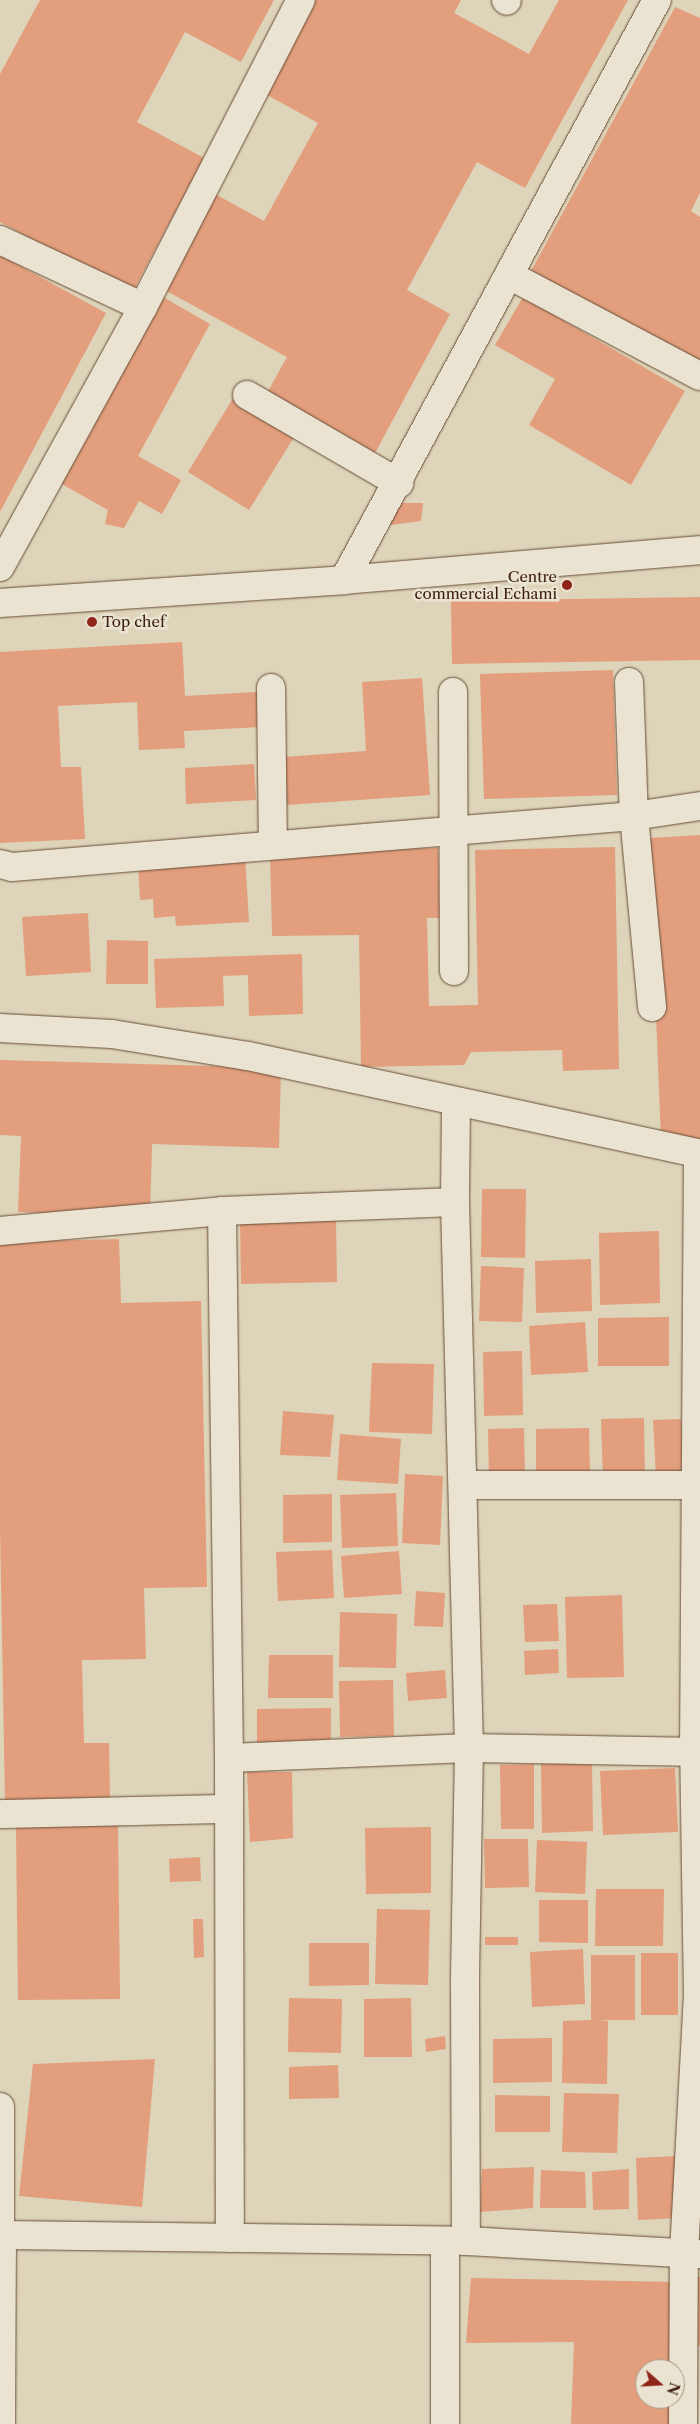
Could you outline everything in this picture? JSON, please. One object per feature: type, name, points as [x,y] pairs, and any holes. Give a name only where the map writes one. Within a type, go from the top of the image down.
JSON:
[{"type":"street","points":[[0,567],[143,307],[300,0]]},
{"type":"street","points":[[344,580],[399,483],[509,274],[658,0]]},
{"type":"street","points":[[0,240],[143,307]]},
{"type":"street","points":[[509,274],[700,376]]},
{"type":"street","points":[[247,395],[399,483]]},
{"type":"street","points":[[0,603],[344,580],[700,550]]},
{"type":"street","points":[[629,682],[634,816],[652,1007]]},
{"type":"street","points":[[271,688],[273,845]]},
{"type":"street","points":[[453,692],[454,972]]},
{"type":"street","points":[[0,864],[12,867],[634,816],[700,806]]},
{"type":"street","points":[[0,1028],[112,1034],[248,1056],[456,1104],[699,1154],[697,1486],[698,1997],[692,2254],[683,2424]]},
{"type":"street","points":[[445,2424],[455,2242],[465,1979],[469,1748],[455,1202],[456,1104]]},
{"type":"street","points":[[0,1231],[222,1211],[455,1202]]},
{"type":"street","points":[[222,1211],[229,1758],[230,2238]]},
{"type":"street","points":[[462,1485],[697,1486]]},
{"type":"street","points":[[229,1758],[469,1748],[697,1752]]},
{"type":"street","points":[[0,1814],[229,1809]]},
{"type":"street","points":[[0,2107],[1,2424]]},
{"type":"street","points":[[1,2235],[455,2242],[692,2254]]},
{"type":"building","points":[[40,0],[274,0],[241,62],[185,32],[137,122],[204,158],[132,293],[0,222],[0,74]]},
{"type":"building","points":[[307,0],[461,0],[454,13],[529,54],[559,0],[628,0],[525,188],[477,162],[407,290],[450,314],[375,453],[267,393],[287,357],[163,289],[215,194],[264,221],[318,123],[258,90]]},
{"type":"building","points":[[675,7],[700,18],[700,193],[691,211],[700,217],[700,364],[531,271]]},
{"type":"building","points":[[0,255],[106,313],[0,512]]},
{"type":"building","points":[[163,297],[210,324],[138,456],[181,480],[162,514],[139,501],[124,528],[105,524],[108,510],[60,483]]},
{"type":"building","points":[[523,297],[685,391],[631,485],[529,425],[555,379],[495,345]]},
{"type":"building","points":[[235,395],[296,434],[249,510],[188,472]]},
{"type":"building","points":[[400,503],[423,503],[421,521],[390,525]]},
{"type":"building","points":[[700,597],[700,660],[452,664],[451,601]]},
{"type":"building","points":[[182,642],[185,696],[257,692],[259,727],[184,731],[185,748],[139,750],[137,702],[58,706],[61,767],[81,767],[85,839],[0,843],[0,652]]},
{"type":"building","points":[[613,670],[617,795],[484,799],[480,674]]},
{"type":"building","points":[[422,678],[430,795],[287,805],[284,757],[366,751],[362,682]]},
{"type":"building","points":[[254,764],[256,800],[186,804],[185,768]]},
{"type":"building","points":[[700,835],[700,1139],[661,1140],[649,838]]},
{"type":"building","points":[[615,847],[619,1069],[563,1071],[562,1050],[471,1052],[464,1065],[361,1067],[359,935],[272,936],[270,852],[438,848],[440,918],[427,918],[429,1006],[478,1005],[475,850]]},
{"type":"building","points":[[245,855],[249,922],[176,926],[175,916],[154,918],[153,899],[140,900],[138,861]]},
{"type":"building","points":[[88,913],[91,972],[26,976],[22,917]]},
{"type":"building","points":[[107,940],[148,941],[148,984],[106,984]]},
{"type":"building","points":[[302,954],[303,1014],[249,1016],[248,975],[223,976],[224,1006],[156,1008],[154,959]]},
{"type":"building","points":[[0,1060],[281,1068],[279,1148],[152,1144],[150,1216],[18,1212],[21,1136],[0,1135]]},
{"type":"building","points":[[482,1189],[526,1189],[525,1258],[481,1257]]},
{"type":"building","points":[[336,1218],[337,1282],[241,1284],[240,1220]]},
{"type":"building","points":[[659,1231],[660,1303],[600,1305],[599,1233]]},
{"type":"building","points":[[119,1239],[121,1303],[201,1301],[207,1587],[144,1588],[146,1659],[82,1660],[84,1743],[109,1743],[110,1798],[5,1801],[0,1528],[0,1242]]},
{"type":"building","points":[[591,1259],[592,1311],[536,1313],[535,1261]]},
{"type":"building","points":[[481,1266],[524,1268],[522,1322],[479,1321]]},
{"type":"building","points":[[669,1317],[669,1366],[598,1366],[598,1318]]},
{"type":"building","points":[[585,1322],[588,1372],[531,1375],[529,1326]]},
{"type":"building","points":[[522,1351],[523,1415],[484,1416],[483,1352]]},
{"type":"building","points":[[372,1363],[434,1364],[432,1434],[369,1432]]},
{"type":"building","points":[[283,1411],[334,1415],[330,1457],[280,1455]]},
{"type":"building","points":[[644,1418],[645,1481],[603,1482],[601,1419]]},
{"type":"building","points":[[681,1419],[683,1474],[656,1476],[653,1420]]},
{"type":"building","points":[[524,1428],[525,1478],[489,1479],[488,1429]]},
{"type":"building","points":[[589,1428],[590,1476],[536,1476],[536,1429]]},
{"type":"building","points":[[340,1434],[401,1439],[398,1484],[337,1480]]},
{"type":"building","points":[[405,1474],[443,1476],[440,1545],[402,1543]]},
{"type":"building","points":[[396,1493],[398,1546],[342,1548],[340,1495]]},
{"type":"building","points":[[332,1494],[332,1542],[283,1543],[283,1495]]},
{"type":"building","points":[[332,1550],[334,1598],[278,1601],[276,1552]]},
{"type":"building","points":[[399,1551],[402,1594],[344,1598],[341,1556]]},
{"type":"building","points":[[416,1591],[445,1593],[443,1627],[414,1626]]},
{"type":"building","points":[[622,1595],[624,1677],[567,1678],[565,1597]]},
{"type":"building","points":[[557,1604],[559,1641],[525,1642],[523,1605]]},
{"type":"building","points":[[340,1612],[397,1614],[396,1668],[339,1667]]},
{"type":"building","points":[[558,1649],[559,1673],[525,1675],[524,1651]]},
{"type":"building","points":[[269,1655],[333,1655],[333,1698],[268,1698]]},
{"type":"building","points":[[445,1670],[447,1698],[408,1701],[406,1673]]},
{"type":"building","points":[[393,1680],[394,1736],[340,1737],[339,1681]]},
{"type":"building","points":[[331,1708],[331,1744],[257,1745],[257,1709]]},
{"type":"building","points":[[592,1763],[593,1831],[542,1833],[541,1764]]},
{"type":"building","points":[[534,1764],[534,1829],[501,1829],[500,1765]]},
{"type":"building","points":[[675,1768],[678,1832],[603,1835],[600,1771]]},
{"type":"building","points":[[247,1772],[292,1772],[293,1838],[250,1842]]},
{"type":"building","points":[[118,1825],[120,1999],[18,2000],[16,1826]]},
{"type":"building","points":[[431,1827],[431,1893],[366,1894],[365,1828]]},
{"type":"building","points":[[484,1839],[528,1839],[529,1887],[485,1888]]},
{"type":"building","points":[[537,1840],[587,1842],[585,1894],[535,1892]]},
{"type":"building","points":[[200,1857],[201,1881],[170,1882],[169,1859]]},
{"type":"building","points":[[596,1889],[664,1889],[663,1946],[595,1946]]},
{"type":"building","points":[[539,1900],[588,1900],[588,1943],[539,1942]]},
{"type":"building","points":[[377,1909],[430,1910],[428,1985],[375,1984]]},
{"type":"building","points":[[193,1919],[203,1919],[204,1957],[194,1958]]},
{"type":"building","points":[[485,1937],[518,1937],[518,1945],[485,1945]]},
{"type":"building","points":[[309,1943],[369,1943],[369,1985],[309,1986]]},
{"type":"building","points":[[583,1949],[585,2004],[532,2007],[530,1952]]},
{"type":"building","points":[[641,1953],[678,1953],[678,2015],[641,2015]]},
{"type":"building","points":[[591,1955],[635,1955],[635,2020],[597,2020],[608,2021],[607,2084],[562,2083],[563,2021],[591,2020]]},
{"type":"building","points":[[289,1998],[342,1999],[341,2053],[288,2052]]},
{"type":"building","points":[[411,1998],[412,2057],[364,2057],[364,1999]]},
{"type":"building","points":[[445,2036],[446,2049],[426,2052],[425,2039]]},
{"type":"building","points":[[552,2038],[552,2082],[493,2083],[493,2039]]},
{"type":"building","points":[[155,2059],[142,2207],[19,2196],[33,2064]]},
{"type":"building","points":[[338,2065],[339,2098],[289,2099],[289,2067]]},
{"type":"building","points":[[564,2093],[619,2094],[617,2153],[562,2152]]},
{"type":"building","points":[[495,2095],[550,2096],[550,2132],[495,2132]]},
{"type":"building","points":[[676,2156],[679,2218],[638,2220],[636,2158]]},
{"type":"building","points":[[534,2167],[533,2208],[480,2212],[482,2169]]},
{"type":"building","points":[[629,2169],[629,2209],[593,2210],[592,2172]]},
{"type":"building","points":[[541,2170],[585,2172],[586,2208],[540,2208]]},
{"type":"building","points":[[693,2277],[700,2277],[700,2346],[690,2345]]},
{"type":"building","points":[[471,2278],[677,2282],[674,2359],[635,2359],[635,2409],[672,2409],[671,2424],[571,2424],[574,2342],[466,2343]]},
{"type":"place","name":"Centre commercial Echami","points":[[567,585]]},
{"type":"place","name":"Top chef","points":[[92,622]]}]
